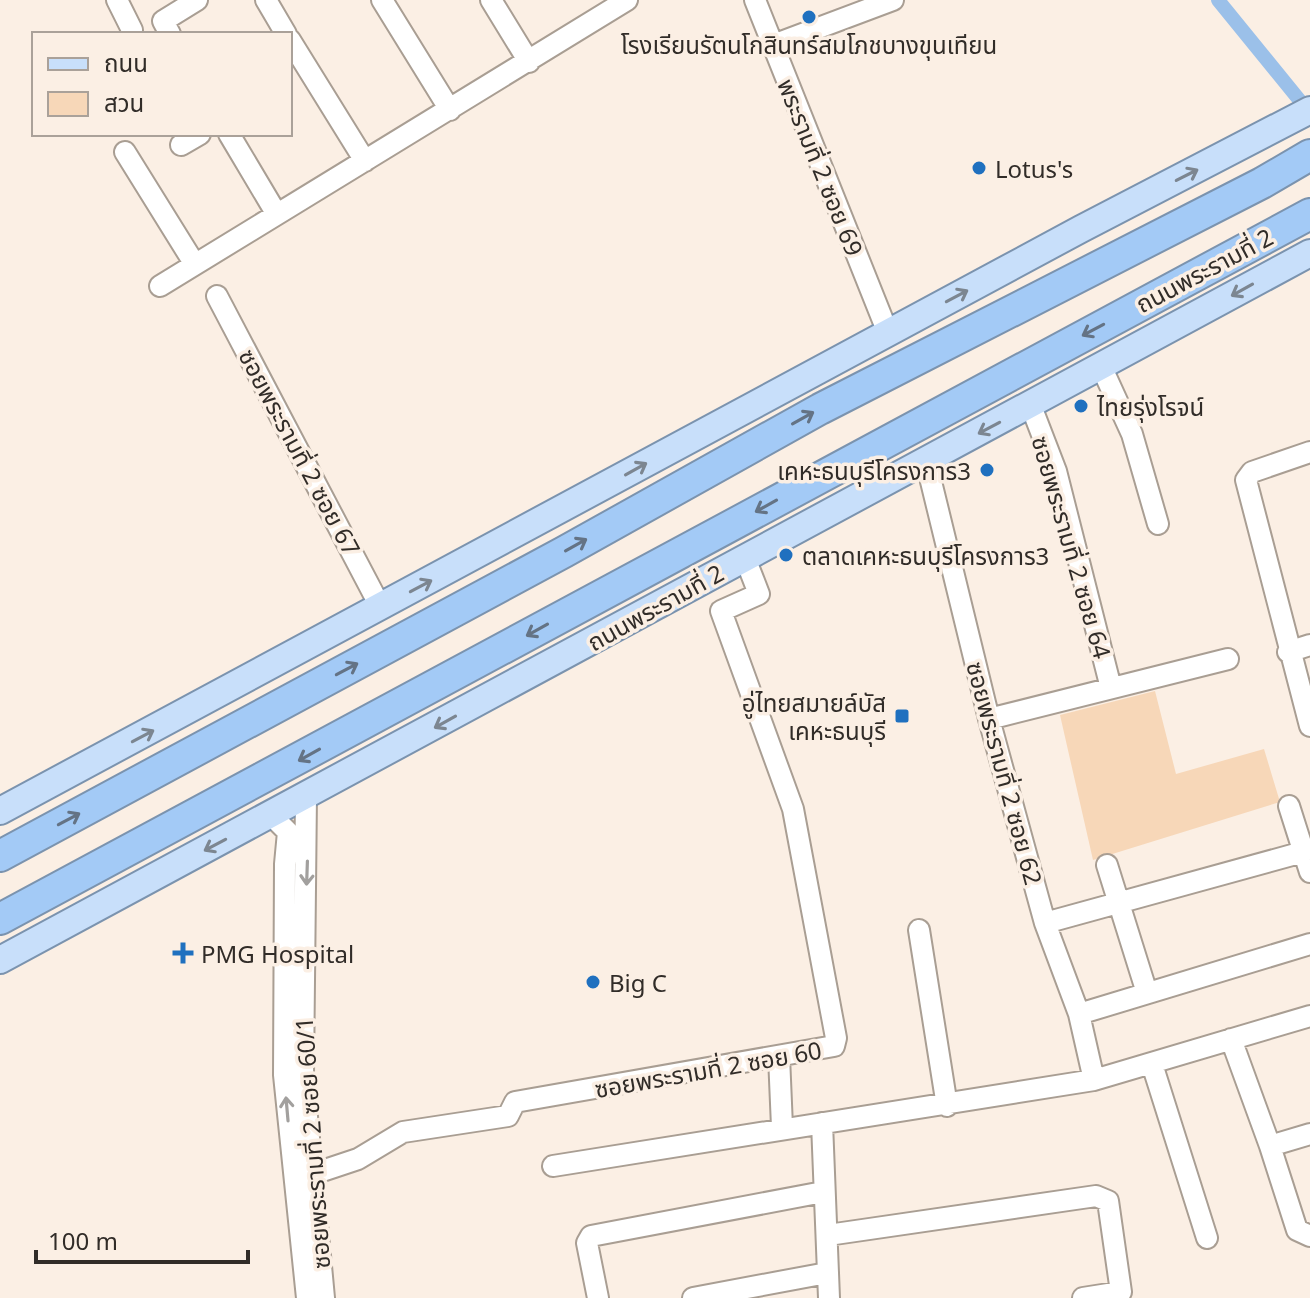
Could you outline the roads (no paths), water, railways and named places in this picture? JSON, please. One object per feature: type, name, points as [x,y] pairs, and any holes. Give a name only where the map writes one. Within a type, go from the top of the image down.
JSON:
[{"type":"highway","name":"ถนนพระรามที่ 2","points":[[0,856],[564,552],[820,409],[1262,183],[1310,155]]},
{"type":"highway","name":"ถนนพระรามที่ 2","points":[[0,919],[1310,214]]},
{"type":"main road","points":[[0,811],[888,333],[1300,116]]},
{"type":"main road","name":"ถนนพระรามที่ 2","points":[[0,960],[1310,253]]},
{"type":"street","points":[[117,0],[132,30]]},
{"type":"street","points":[[169,32],[163,21],[197,0]]},
{"type":"street","points":[[266,0],[285,32]]},
{"type":"street","points":[[382,0],[450,110]]},
{"type":"street","points":[[491,0],[529,62]]},
{"type":"street","name":"พระรามที่ 2 ซอย 69","points":[[755,0],[888,333]]},
{"type":"street","points":[[773,45],[893,0]]},
{"type":"street","points":[[160,286],[529,62],[617,2]]},
{"type":"street","points":[[292,43],[365,161]]},
{"type":"street","points":[[181,145],[197,136]]},
{"type":"street","points":[[230,136],[276,213]]},
{"type":"street","points":[[125,152],[194,263]]},
{"type":"street","name":"ซอยพระรามที่ 2 ซอย 67","points":[[217,296],[381,608]]},
{"type":"street","points":[[1101,366],[1132,434],[1158,524]]},
{"type":"street","name":"ซอยพระรามที่ 2 ซอย 64","points":[[1031,406],[1056,471],[1111,688]]},
{"type":"street","points":[[1310,452],[1252,472],[1246,480],[1288,652],[1310,726]]},
{"type":"street","name":"ซอยพระรามที่ 2 ซอย 62","points":[[926,461],[989,719],[1045,923],[1079,1014],[1094,1080]]},
{"type":"street","name":"ซอยพระรามที่ 2 ซอย 60","points":[[310,1175],[358,1159],[403,1132],[508,1116],[515,1102],[830,1048],[836,1038],[793,809],[721,611],[759,594],[745,558]]},
{"type":"street","points":[[1288,652],[1310,645]]},
{"type":"street","points":[[989,719],[1228,659]]},
{"type":"street","name":"ซอยพระรามที่ 2 ซอย 60/1","points":[[306,795],[303,1074],[310,1175],[324,1298]]},
{"type":"street","points":[[1289,806],[1305,844],[1310,872]]},
{"type":"street","name":"ซอยพระรามที่ 2 ซอย 60/1","points":[[271,815],[288,832],[285,864],[284,1075],[307,1298]]},
{"type":"street","points":[[1045,923],[1120,904],[1305,844]]},
{"type":"street","points":[[1107,865],[1147,993]]},
{"type":"street","points":[[919,930],[947,1106]]},
{"type":"street","points":[[1079,1014],[1310,944]]},
{"type":"street","points":[[553,1166],[782,1127],[947,1106],[1094,1080],[1310,1016]]},
{"type":"street","points":[[1231,1039],[1297,1230],[1310,1236]]},
{"type":"street","points":[[779,1056],[782,1127]]},
{"type":"street","points":[[1152,1064],[1207,1238]]},
{"type":"street","points":[[822,1123],[829,1298]]},
{"type":"street","points":[[1270,1146],[1310,1134]]},
{"type":"street","points":[[598,1298],[587,1243],[591,1236],[823,1192]]},
{"type":"street","points":[[828,1235],[1096,1196],[1108,1201],[1121,1292],[1083,1298]]},
{"type":"street","points":[[693,1298],[827,1273]]},
{"type":"waterway","points":[[1218,0],[1310,113]]},
{"type":"place","name":"โรงเรียนรัตนโกสินทร์สมโภชบางขุนเทียน","points":[[809,17]]},
{"type":"place","name":"Lotus's","points":[[979,168]]},
{"type":"place","name":"ไทยรุ่งโรจน์","points":[[1081,406]]},
{"type":"place","name":"เคหะธนบุรีโครงการ3","points":[[987,470]]},
{"type":"place","name":"ตลาดเคหะธนบุรีโครงการ3","points":[[786,555]]},
{"type":"place","name":"อู่ไทยสมายล์บัส เคหะธนบุรี","points":[[902,716]]},
{"type":"place","name":"PMG Hospital","points":[[183,953]]},
{"type":"place","name":"Big C","points":[[593,982]]}]
